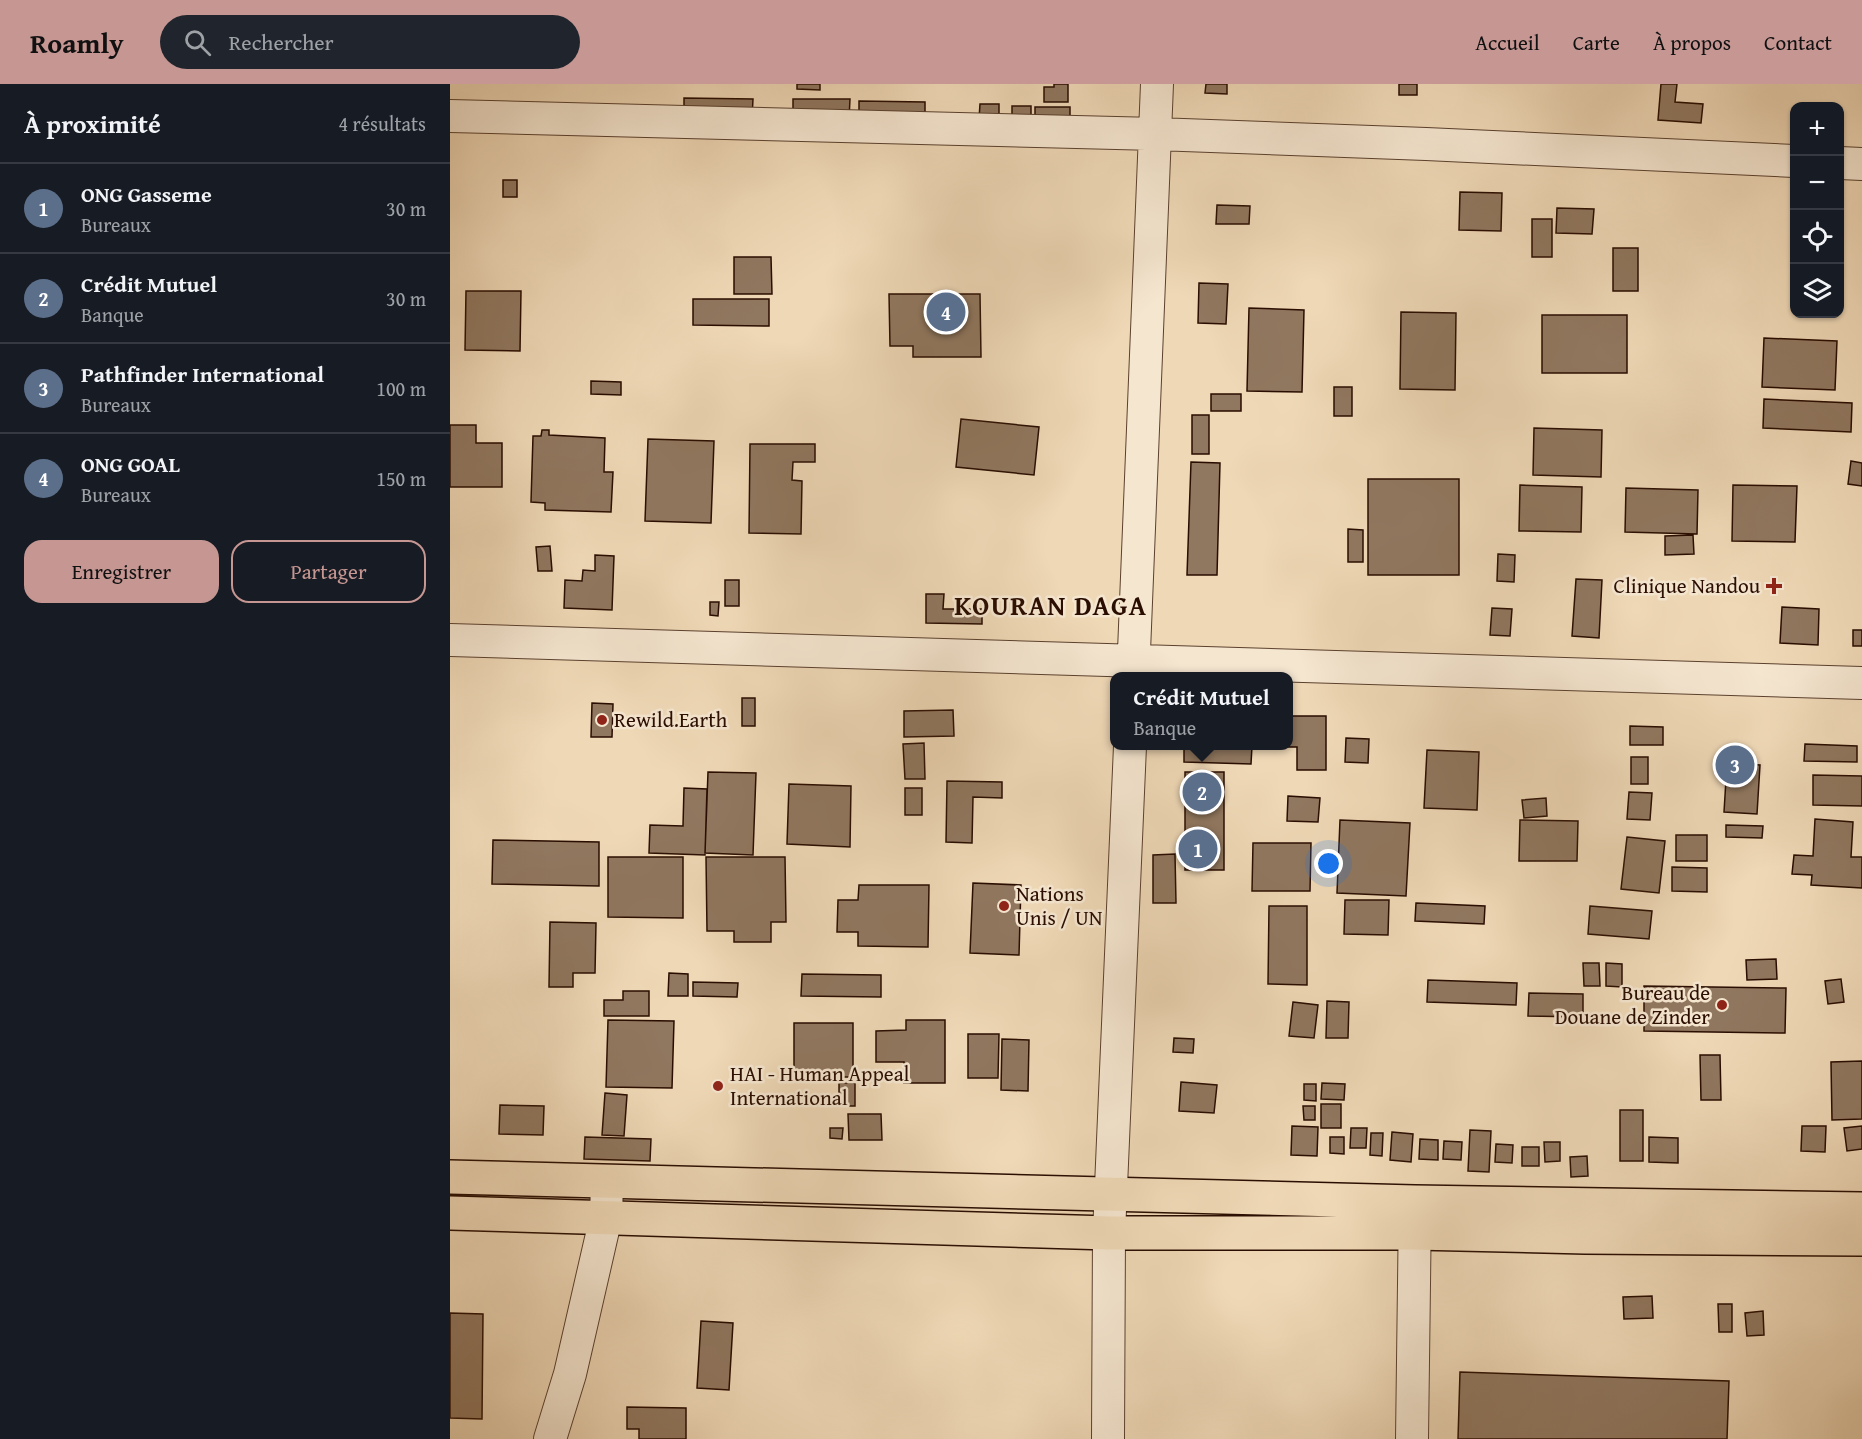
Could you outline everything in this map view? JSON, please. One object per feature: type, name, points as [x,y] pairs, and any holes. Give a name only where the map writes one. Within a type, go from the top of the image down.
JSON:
[{"type":"highway","points":[[450,1177],[1110,1195],[1415,1218],[1585,1237],[1862,1239]]},
{"type":"highway","points":[[450,1212],[1109,1233],[1415,1218],[1584,1204],[1862,1209]]},
{"type":"highway","points":[[1584,1204],[1585,1237]]},
{"type":"street","points":[[1134,669],[1157,84]]},
{"type":"street","points":[[450,116],[1156,134],[1790,161]]},
{"type":"street","points":[[1844,163],[1862,164]]},
{"type":"street","points":[[450,640],[1134,669],[1290,672]]},
{"type":"street","points":[[1293,672],[1862,683]]},
{"type":"street","points":[[1108,1439],[1110,1195],[1130,750]]},
{"type":"street","points":[[549,1439],[570,1374],[606,1217],[607,1182]]},
{"type":"street","points":[[1412,1439],[1415,1218]]},
{"type":"building","points":[[797,84],[820,84],[820,90],[797,89]]},
{"type":"building","points":[[1054,84],[1068,84],[1068,102],[1044,102],[1044,87],[1054,87]]},
{"type":"building","points":[[1206,84],[1227,84],[1227,94],[1205,93]]},
{"type":"building","points":[[1399,84],[1417,84],[1417,95],[1399,95]]},
{"type":"building","points":[[1661,84],[1677,84],[1675,102],[1703,104],[1701,123],[1658,120]]},
{"type":"building","points":[[684,98],[753,99],[752,118],[684,117]]},
{"type":"building","points":[[793,99],[850,99],[849,119],[793,118]]},
{"type":"building","points":[[859,101],[925,102],[925,125],[859,124]]},
{"type":"building","points":[[980,104],[999,104],[999,119],[979,119]]},
{"type":"building","points":[[1012,106],[1031,106],[1031,120],[1012,120]]},
{"type":"building","points":[[1035,107],[1070,107],[1070,128],[1035,128]]},
{"type":"building","points":[[503,180],[517,180],[517,197],[503,197]]},
{"type":"building","points":[[1460,192],[1502,193],[1501,231],[1459,230]]},
{"type":"building","points":[[1217,205],[1250,206],[1249,224],[1216,224]]},
{"type":"building","points":[[1557,208],[1594,209],[1592,234],[1556,233]]},
{"type":"building","points":[[1532,219],[1552,219],[1552,257],[1532,257]]},
{"type":"building","points":[[1613,248],[1638,248],[1638,291],[1613,291]]},
{"type":"building","points":[[734,257],[771,257],[772,294],[734,294]]},
{"type":"building","points":[[1199,283],[1228,284],[1226,324],[1198,323]]},
{"type":"building","points":[[466,291],[521,291],[520,351],[465,350]]},
{"type":"building","points":[[889,294],[980,294],[981,357],[913,357],[913,346],[890,346]]},
{"type":"building","points":[[693,299],[769,299],[769,326],[693,325]]},
{"type":"building","points":[[1249,308],[1304,310],[1302,392],[1247,391]]},
{"type":"building","points":[[1401,312],[1456,313],[1455,390],[1400,389]]},
{"type":"building","points":[[1542,315],[1627,315],[1627,373],[1542,373]]},
{"type":"building","points":[[1764,338],[1837,341],[1835,390],[1762,387]]},
{"type":"building","points":[[591,381],[621,382],[621,395],[591,394]]},
{"type":"building","points":[[1334,387],[1352,387],[1352,416],[1334,416]]},
{"type":"building","points":[[1211,394],[1241,394],[1241,411],[1211,411]]},
{"type":"building","points":[[1764,399],[1852,403],[1851,432],[1763,428]]},
{"type":"building","points":[[1192,415],[1209,415],[1209,454],[1192,454]]},
{"type":"building","points":[[961,419],[1039,427],[1034,475],[956,467]]},
{"type":"building","points":[[450,425],[476,425],[476,443],[502,443],[502,487],[450,487]]},
{"type":"building","points":[[1534,428],[1602,430],[1601,477],[1533,475]]},
{"type":"building","points":[[542,430],[549,430],[549,435],[605,438],[604,472],[613,472],[611,512],[545,510],[545,503],[531,502],[533,436],[541,436]]},
{"type":"building","points":[[648,439],[714,441],[711,523],[645,521]]},
{"type":"building","points":[[750,444],[815,444],[815,462],[793,462],[792,480],[802,481],[801,534],[749,533]]},
{"type":"building","points":[[1851,461],[1862,463],[1862,486],[1848,484]]},
{"type":"building","points":[[1191,462],[1220,463],[1217,575],[1187,575]]},
{"type":"building","points":[[1368,479],[1459,479],[1459,575],[1368,575]]},
{"type":"building","points":[[1520,485],[1582,487],[1581,532],[1519,531]]},
{"type":"building","points":[[1733,485],[1797,486],[1795,542],[1732,541]]},
{"type":"building","points":[[1626,488],[1698,490],[1697,534],[1625,532]]},
{"type":"building","points":[[1348,529],[1363,530],[1363,562],[1348,562]]},
{"type":"building","points":[[1693,535],[1694,554],[1665,555],[1665,536]]},
{"type":"building","points":[[550,546],[552,571],[538,571],[536,547]]},
{"type":"building","points":[[1498,554],[1515,555],[1514,582],[1497,581]]},
{"type":"building","points":[[595,555],[614,556],[612,610],[564,608],[565,580],[582,581],[583,570],[595,571]]},
{"type":"building","points":[[1576,579],[1602,580],[1599,638],[1572,636]]},
{"type":"building","points":[[725,580],[739,580],[739,606],[725,606]]},
{"type":"building","points":[[926,594],[944,594],[943,609],[982,609],[982,624],[926,623]]},
{"type":"building","points":[[710,602],[719,602],[718,616],[710,615]]},
{"type":"building","points":[[1782,607],[1819,609],[1818,645],[1780,643]]},
{"type":"building","points":[[1492,608],[1512,609],[1510,636],[1490,635]]},
{"type":"building","points":[[1853,630],[1862,630],[1862,646],[1853,646]]},
{"type":"building","points":[[742,698],[755,698],[755,726],[742,726]]},
{"type":"building","name":"Rewild.Earth","points":[[592,703],[613,704],[612,737],[591,737]]},
{"type":"building","points":[[953,710],[954,736],[904,737],[904,711]]},
{"type":"building","points":[[1293,716],[1326,716],[1326,770],[1297,770],[1297,747],[1293,747]]},
{"type":"building","points":[[1630,726],[1663,727],[1663,745],[1630,745]]},
{"type":"building","points":[[1346,738],[1369,739],[1368,763],[1345,762]]},
{"type":"building","points":[[924,743],[925,779],[905,779],[903,744]]},
{"type":"building","points":[[1805,744],[1857,746],[1857,762],[1804,761]]},
{"type":"building","points":[[1184,750],[1252,750],[1251,764],[1184,762]]},
{"type":"building","points":[[1427,750],[1479,752],[1477,810],[1424,808]]},
{"type":"building","points":[[1631,757],[1648,757],[1648,784],[1631,784]]},
{"type":"building","points":[[1727,763],[1760,765],[1757,814],[1724,812]]},
{"type":"building","points":[[708,772],[756,773],[753,855],[705,853]]},
{"type":"building","points":[[1185,772],[1224,772],[1224,870],[1185,870]]},
{"type":"building","points":[[1813,775],[1862,776],[1862,806],[1813,805]]},
{"type":"building","points":[[947,781],[1002,782],[1002,798],[973,797],[972,843],[946,842]]},
{"type":"building","points":[[789,784],[851,786],[850,847],[787,844]]},
{"type":"building","points":[[684,788],[707,789],[705,855],[649,853],[650,825],[683,826]]},
{"type":"building","points":[[905,788],[922,788],[922,815],[905,815]]},
{"type":"building","points":[[1629,792],[1652,793],[1650,820],[1627,819]]},
{"type":"building","points":[[1288,796],[1320,798],[1318,822],[1287,821]]},
{"type":"building","points":[[1546,798],[1547,816],[1524,818],[1522,800]]},
{"type":"building","points":[[1815,819],[1853,822],[1851,857],[1862,857],[1862,888],[1811,885],[1812,875],[1792,874],[1794,855],[1813,856]]},
{"type":"building","points":[[1340,820],[1410,823],[1406,896],[1337,893]]},
{"type":"building","points":[[1520,820],[1578,821],[1577,861],[1519,861]]},
{"type":"building","points":[[1726,825],[1763,826],[1762,838],[1726,837]]},
{"type":"building","points":[[1676,835],[1707,835],[1707,861],[1676,861]]},
{"type":"building","points":[[1627,837],[1665,841],[1659,893],[1621,889]]},
{"type":"building","points":[[493,840],[599,842],[599,886],[492,884]]},
{"type":"building","points":[[1253,843],[1311,843],[1310,891],[1252,891]]},
{"type":"building","points":[[1175,854],[1176,903],[1153,903],[1153,855]]},
{"type":"building","points":[[608,857],[683,857],[683,918],[608,917]]},
{"type":"building","points":[[706,857],[785,857],[786,922],[771,922],[771,942],[734,942],[734,931],[707,931]]},
{"type":"building","points":[[1672,867],[1707,868],[1707,892],[1672,891]]},
{"type":"building","points":[[973,883],[1021,885],[1019,955],[970,953]]},
{"type":"building","points":[[859,885],[929,885],[928,947],[858,946],[858,932],[837,932],[838,900],[858,900]]},
{"type":"building","points":[[1345,900],[1389,900],[1388,935],[1344,934]]},
{"type":"building","points":[[1416,903],[1485,906],[1484,924],[1415,921]]},
{"type":"building","points":[[1269,906],[1307,906],[1307,985],[1268,984]]},
{"type":"building","points":[[1590,906],[1652,911],[1649,939],[1588,934]]},
{"type":"building","points":[[550,922],[596,923],[595,973],[573,973],[573,987],[549,987]]},
{"type":"building","points":[[1776,959],[1777,979],[1747,980],[1746,960]]},
{"type":"building","points":[[1583,963],[1599,963],[1600,986],[1584,986]]},
{"type":"building","points":[[1606,963],[1622,964],[1622,987],[1606,986]]},
{"type":"building","points":[[669,973],[688,974],[688,996],[668,996]]},
{"type":"building","points":[[802,974],[881,975],[881,997],[801,996]]},
{"type":"building","points":[[1841,979],[1844,1002],[1828,1004],[1825,981]]},
{"type":"building","points":[[1428,980],[1517,983],[1516,1005],[1427,1002]]},
{"type":"building","points":[[693,982],[738,983],[737,997],[693,996]]},
{"type":"building","points":[[1644,986],[1786,988],[1785,1033],[1644,1031]]},
{"type":"building","points":[[623,991],[649,991],[649,1016],[604,1016],[604,1000],[623,1000]]},
{"type":"building","points":[[1529,993],[1583,994],[1583,1017],[1528,1016]]},
{"type":"building","points":[[1327,1001],[1349,1002],[1348,1038],[1326,1038]]},
{"type":"building","points":[[1293,1002],[1318,1005],[1314,1038],[1289,1036]]},
{"type":"building","points":[[608,1020],[674,1021],[672,1088],[606,1087]]},
{"type":"building","points":[[906,1020],[945,1020],[945,1083],[904,1083],[904,1062],[876,1062],[876,1031],[906,1030]]},
{"type":"building","points":[[794,1023],[853,1023],[853,1077],[794,1077]]},
{"type":"building","points":[[968,1034],[999,1034],[998,1078],[968,1078]]},
{"type":"building","points":[[1174,1038],[1194,1039],[1193,1053],[1173,1052]]},
{"type":"building","points":[[1002,1039],[1029,1040],[1028,1091],[1001,1090]]},
{"type":"building","points":[[1700,1055],[1720,1055],[1721,1100],[1701,1100]]},
{"type":"building","points":[[1862,1061],[1862,1119],[1832,1120],[1831,1062]]},
{"type":"building","points":[[1181,1082],[1217,1085],[1214,1113],[1179,1111]]},
{"type":"building","points":[[839,1083],[855,1083],[855,1106],[839,1106]]},
{"type":"building","points":[[1322,1083],[1345,1084],[1344,1100],[1321,1099]]},
{"type":"building","points":[[1304,1084],[1316,1084],[1316,1101],[1304,1100]]},
{"type":"building","points":[[605,1093],[627,1095],[624,1136],[602,1135]]},
{"type":"building","points":[[1321,1104],[1341,1104],[1341,1128],[1321,1128]]},
{"type":"building","points":[[500,1105],[544,1106],[543,1135],[499,1134]]},
{"type":"building","points":[[1303,1106],[1315,1106],[1315,1120],[1304,1120]]},
{"type":"building","points":[[1620,1110],[1643,1110],[1643,1161],[1620,1161]]},
{"type":"building","points":[[848,1114],[881,1114],[882,1140],[849,1140]]},
{"type":"building","points":[[1292,1126],[1318,1127],[1317,1156],[1291,1155]]},
{"type":"building","points":[[1802,1126],[1826,1126],[1825,1152],[1801,1151]]},
{"type":"building","points":[[1862,1126],[1862,1149],[1847,1151],[1844,1128]]},
{"type":"building","points":[[830,1128],[843,1128],[842,1139],[830,1138]]},
{"type":"building","points":[[1351,1128],[1367,1128],[1366,1148],[1350,1148]]},
{"type":"building","points":[[1470,1130],[1491,1131],[1489,1172],[1468,1171]]},
{"type":"building","points":[[1392,1132],[1413,1134],[1411,1162],[1390,1160]]},
{"type":"building","points":[[1371,1133],[1383,1133],[1382,1156],[1370,1155]]},
{"type":"building","points":[[585,1137],[651,1139],[650,1161],[584,1159]]},
{"type":"building","points":[[1330,1137],[1344,1137],[1344,1154],[1330,1153]]},
{"type":"building","points":[[1649,1137],[1678,1138],[1678,1163],[1649,1162]]},
{"type":"building","points":[[1420,1139],[1438,1140],[1438,1160],[1419,1159]]},
{"type":"building","points":[[1444,1141],[1462,1142],[1461,1160],[1443,1159]]},
{"type":"building","points":[[1544,1142],[1560,1142],[1560,1161],[1545,1162]]},
{"type":"building","points":[[1496,1144],[1513,1145],[1512,1163],[1495,1162]]},
{"type":"building","points":[[1522,1147],[1539,1147],[1539,1166],[1522,1166]]},
{"type":"building","points":[[1587,1156],[1588,1176],[1571,1177],[1570,1157]]},
{"type":"building","points":[[1652,1296],[1653,1318],[1624,1319],[1623,1297]]},
{"type":"building","points":[[1718,1304],[1732,1304],[1732,1332],[1719,1332]]},
{"type":"building","points":[[1763,1311],[1764,1335],[1747,1336],[1745,1313]]},
{"type":"building","points":[[450,1313],[483,1314],[482,1419],[450,1418]]},
{"type":"building","points":[[701,1321],[733,1323],[729,1390],[697,1388]]},
{"type":"building","points":[[1460,1372],[1729,1381],[1727,1439],[1458,1439]]},
{"type":"building","points":[[627,1407],[686,1408],[686,1439],[639,1439],[639,1429],[627,1429]]},
{"type":"place","name":"ONG GOAL","points":[[946,312]]},
{"type":"place","name":"Clinique Nandou","points":[[1774,586]]},
{"type":"place","name":"Rewild.Earth","points":[[602,720]]},
{"type":"place","name":"Pathfinder International","points":[[1735,765]]},
{"type":"place","name":"Crédit Mutuel","points":[[1202,792]]},
{"type":"place","name":"ONG Gasseme","points":[[1198,849]]},
{"type":"place","name":"Nations Unis / UN","points":[[1004,906]]},
{"type":"place","name":"Bureau de Douane de Zinder","points":[[1722,1005]]},
{"type":"place","name":"HAI - Human Appeal International","points":[[718,1086]]},
{"type":"district","name":"KOURAN DAGA","points":[[1051,606]]}]
